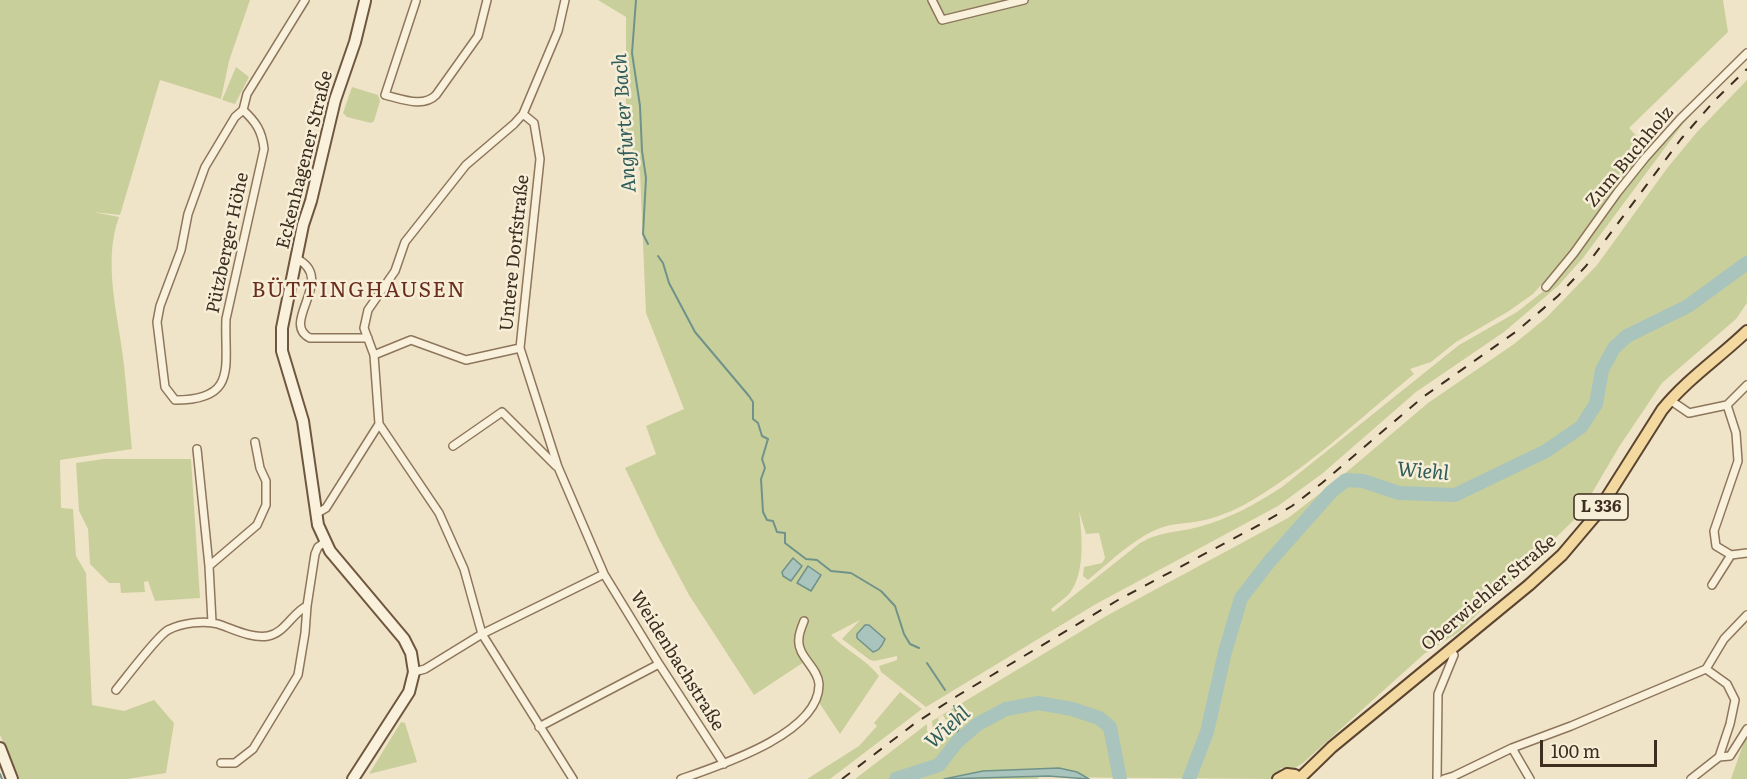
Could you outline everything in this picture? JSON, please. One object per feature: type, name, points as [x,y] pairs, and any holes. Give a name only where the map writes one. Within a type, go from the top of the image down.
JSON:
[{"type":"main road","name":"Eckenhagener Straße","points":[[368,0],[335,100],[303,225],[282,328],[282,351],[303,421],[318,529],[325,542],[404,639],[411,653],[414,672]]},
{"type":"main road","name":"Oberwiehler Straße","points":[[1299,779],[1332,747],[1529,585],[1572,544],[1595,516],[1670,400],[1696,374],[1747,331]]},
{"type":"main road","points":[[353,779],[409,692],[414,672]]},
{"type":"main road","points":[[0,748],[12,779]]},
{"type":"main road","points":[[1278,779],[1287,774],[1299,779]]},
{"type":"street","name":"Pützberger Höhe","points":[[243,110],[257,124],[263,135],[264,149],[226,319],[227,364],[221,384],[210,394],[196,400],[175,400],[165,387],[158,322],[160,306],[181,250],[188,214],[205,167],[235,117],[243,110],[248,94],[305,0]]},
{"type":"street","points":[[415,0],[386,95],[419,102],[429,100],[436,95],[470,49],[478,36],[487,0]]},
{"type":"street","points":[[565,0],[558,31],[523,114],[466,165],[405,242],[395,271],[368,310],[364,328],[374,355],[379,424],[439,513],[464,569],[482,634],[573,779]]},
{"type":"street","points":[[932,0],[942,21],[1024,0]]},
{"type":"street","name":"Zum Buchholz","points":[[1545,287],[1574,253],[1645,158],[1680,119],[1747,53]]},
{"type":"street","name":"Untere Dorfstraße","points":[[523,114],[534,123],[540,159],[520,348],[558,467],[604,574]]},
{"type":"street","points":[[297,259],[303,262],[310,275],[311,291],[300,320],[300,328],[304,335],[310,338],[368,338]]},
{"type":"street","points":[[374,355],[411,340],[466,360],[520,348]]},
{"type":"street","points":[[1670,400],[1689,413],[1726,405],[1747,385]]},
{"type":"street","points":[[1726,405],[1736,433],[1738,461],[1714,531],[1716,546],[1731,555],[1747,552]]},
{"type":"street","points":[[453,446],[502,411],[558,467]]},
{"type":"street","points":[[316,514],[326,508],[379,424]]},
{"type":"street","points":[[209,566],[257,525],[266,505],[266,481],[260,468],[255,442]]},
{"type":"street","points":[[196,449],[209,566],[212,622]]},
{"type":"street","points":[[221,763],[235,763],[253,749],[298,675],[305,633],[307,594],[315,554],[318,547],[325,542]]},
{"type":"street","points":[[1712,585],[1731,555]]},
{"type":"street","points":[[414,672],[425,669],[482,634],[604,574]]},
{"type":"street","name":"Weidenbachstraße","points":[[604,574],[724,764]]},
{"type":"street","points":[[116,690],[166,631],[188,623],[212,622],[256,637],[269,636],[280,631],[299,609],[307,606]]},
{"type":"street","points":[[1444,779],[1512,748],[1581,722],[1706,669],[1724,639],[1747,615]]},
{"type":"street","points":[[681,779],[766,746],[799,720],[816,699],[818,677],[800,650],[798,640],[804,621]]},
{"type":"street","points":[[1437,779],[1438,694],[1446,671],[1453,660],[1454,655],[1450,650]]},
{"type":"street","points":[[539,727],[659,664]]},
{"type":"street","points":[[1706,669],[1726,684],[1735,700],[1719,757]]},
{"type":"street","points":[[1691,779],[1719,757],[1730,756],[1747,729]]},
{"type":"street","points":[[1512,748],[1530,779]]},
{"type":"green space","points":[[0,0],[250,0],[229,61],[221,99],[160,80],[120,215],[93,212],[119,217],[112,253],[113,291],[124,365],[132,449],[60,460],[61,508],[73,509],[76,556],[86,573],[92,705],[124,711],[154,700],[174,723],[166,773],[127,779],[18,779],[0,735]]},
{"type":"green space","points":[[598,0],[1723,0],[1728,32],[1629,128],[1649,149],[1583,238],[1533,294],[1456,342],[1431,362],[1410,369],[1414,374],[1331,444],[1265,492],[1219,516],[1170,525],[1156,530],[1125,549],[1088,580],[1083,576],[1084,567],[1102,563],[1105,558],[1099,533],[1086,534],[1079,511],[1082,554],[1078,576],[1069,594],[1051,609],[1053,612],[1140,543],[1162,534],[1221,520],[1282,487],[1459,345],[1517,312],[1545,290],[1617,195],[1678,124],[1747,56],[1747,59],[1682,125],[1583,258],[1558,286],[1504,332],[1416,392],[1323,473],[1278,506],[1096,604],[926,707],[881,672],[879,666],[897,660],[897,656],[870,660],[842,639],[860,620],[831,635],[879,676],[840,734],[814,695],[814,681],[804,662],[754,695],[689,595],[625,468],[656,454],[646,426],[684,409],[646,313],[640,172],[626,133],[626,17]]},
{"type":"green space","points":[[236,67],[249,77],[235,104],[222,100]]},
{"type":"green space","points":[[1747,80],[1747,303],[1736,319],[1662,383],[1619,447],[1579,515],[1459,632],[1424,654],[1303,763],[1295,768],[1281,768],[1273,779],[1040,777],[1037,779],[855,779],[927,724],[927,731],[941,738],[945,737],[962,712],[960,709],[949,726],[943,715],[938,718],[943,733],[940,735],[933,733],[932,721],[1108,615],[1288,518],[1336,481],[1428,403],[1514,344],[1547,317],[1597,265],[1668,167],[1697,132]]},
{"type":"green space","points":[[352,87],[378,95],[380,101],[374,121],[371,123],[347,117],[343,113]]},
{"type":"green space","points":[[104,459],[191,459],[200,598],[155,601],[148,581],[144,582],[145,592],[121,593],[120,583],[109,583],[90,564],[88,529],[79,511],[76,463]]},
{"type":"green space","points":[[900,692],[922,709],[830,779],[807,779],[859,746],[877,726],[874,723]]},
{"type":"green space","points":[[401,722],[405,723],[417,762],[369,774]]},
{"type":"green space","points":[[1747,733],[1747,779],[1731,779]]},
{"type":"water","points":[[793,558],[802,566],[791,581],[783,576],[782,572]]},
{"type":"water","points":[[808,566],[821,575],[811,591],[797,583]]},
{"type":"water","points":[[865,625],[869,625],[885,639],[873,652],[857,638],[857,634]]},
{"type":"water","points":[[1059,768],[1077,772],[1089,779],[1048,776],[944,779],[983,771]]},
{"type":"waterway","name":"Angfurter Bach","points":[[636,0],[632,53],[640,106],[646,178],[643,234],[648,244]]},
{"type":"waterway","name":"Angfurter Bach","points":[[658,256],[663,263],[669,283],[695,332],[753,402],[753,419],[758,423],[762,436],[768,439],[762,459],[765,468],[761,479],[763,512],[767,520],[773,521],[777,532],[785,533],[785,543],[806,559],[817,560],[831,571],[851,573],[881,591],[895,606],[904,634],[910,644],[919,648]]},
{"type":"waterway","name":"Wiehl","points":[[1189,779],[1207,732],[1225,652],[1241,598],[1269,562],[1331,492],[1346,480],[1363,481],[1399,493],[1455,495],[1546,451],[1581,427],[1596,404],[1602,370],[1614,348],[1627,336],[1688,306],[1747,263]]},
{"type":"waterway","name":"Angfurter Bach","points":[[927,663],[945,690]]},
{"type":"waterway","name":"Wiehl","points":[[896,779],[939,765],[957,742],[978,724],[1006,709],[1038,703],[1072,709],[1099,718],[1110,727],[1120,779]]},
{"type":"waterway","name":"Angfurter Bach","points":[[954,706],[959,719],[957,742]]},
{"type":"waterway","points":[[0,774],[2,779]]},
{"type":"railway","points":[[842,779],[914,724],[957,696],[1118,600],[1292,506],[1423,397],[1517,331],[1558,296],[1586,266],[1681,139],[1716,99],[1747,69]]},
{"type":"district","name":"BÜTTINGHAUSEN","points":[[359,291]]}]
